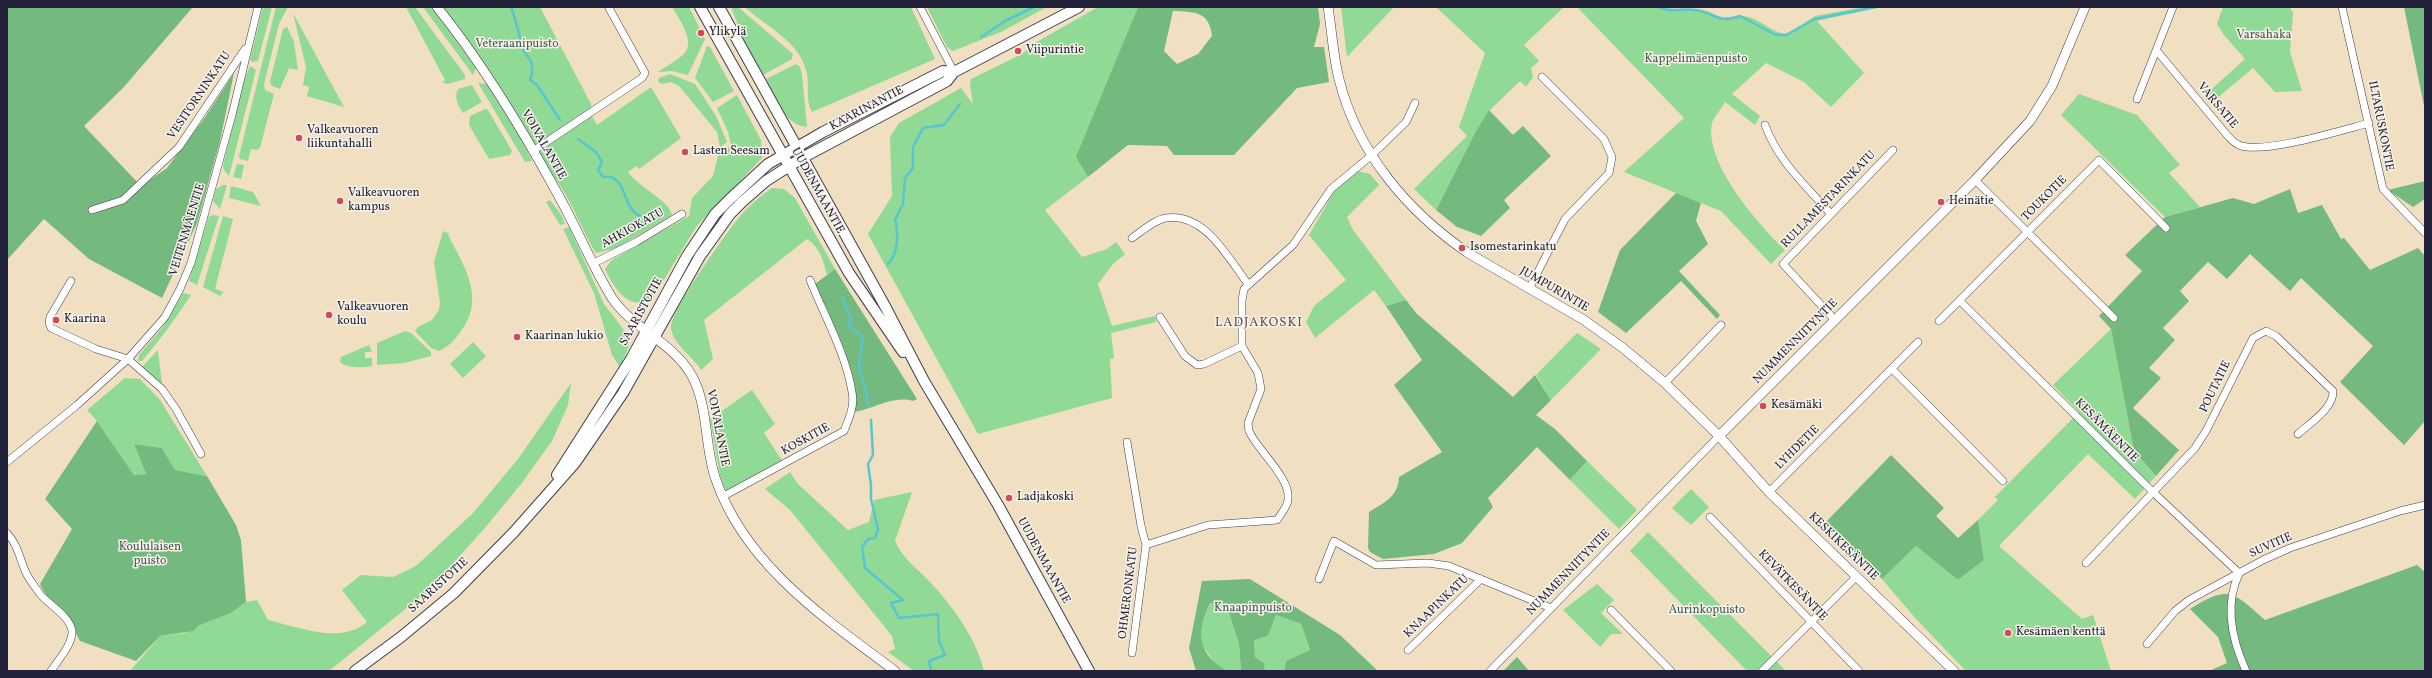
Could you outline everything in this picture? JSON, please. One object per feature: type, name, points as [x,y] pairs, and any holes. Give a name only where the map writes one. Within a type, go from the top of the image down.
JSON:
[{"type":"main road","name":"UUDENMAANTIE","points":[[700,7],[849,273],[924,381]]},
{"type":"main road","name":"UUDENMAANTIE","points":[[719,7],[886,308],[924,381],[998,506],[1089,671]]},
{"type":"main road","name":"KAARINANTIE","points":[[788,166],[948,82],[954,72],[1079,7]]},
{"type":"main road","name":"KAARINANTIE","points":[[796,147],[943,71],[954,72]]},
{"type":"main road","name":"SAARISTOTIE","points":[[532,511],[573,451],[646,330],[687,256],[715,214],[746,182],[782,155],[796,147]]},
{"type":"main road","name":"SAARISTOTIE","points":[[355,671],[401,637],[454,592],[532,511],[575,463],[605,423],[656,337],[683,284],[730,214],[752,192],[788,166]]},
{"type":"street","name":"VEITENMÄENTIE","points":[[7,462],[87,397],[128,359],[165,317],[180,290],[191,263],[232,115],[247,46],[258,7]]},
{"type":"street","name":"VOIVALANTIE","points":[[437,7],[464,40],[490,79],[533,151],[594,264],[620,308],[656,337],[682,362],[696,384],[701,400],[715,477],[722,497],[750,542],[783,583],[895,671]]},
{"type":"street","points":[[920,7],[954,72]]},
{"type":"street","name":"JUMPURINTIE","points":[[1328,7],[1339,78],[1349,110],[1372,155],[1399,193],[1430,225],[1468,253],[1603,333],[1665,383],[1719,436]]},
{"type":"street","name":"NUMMENNIITYNTIE","points":[[1490,671],[1834,319],[1975,180],[2030,121],[2042,104],[2085,7]]},
{"type":"street","points":[[2137,99],[2173,7]]},
{"type":"street","name":"ILTARUSKONTIE","points":[[2342,7],[2383,189],[2425,233]]},
{"type":"street","points":[[533,151],[642,78],[645,73],[644,68],[609,8]]},
{"type":"street","name":"VESITORNINKATU","points":[[92,210],[123,200],[179,147],[247,46]]},
{"type":"street","name":"VARSATIE","points":[[2157,51],[2227,135],[2240,145],[2258,147],[2284,144],[2369,123]]},
{"type":"street","points":[[1529,288],[1565,219],[1604,180],[1612,166],[1610,149],[1604,139],[1542,77]]},
{"type":"street","points":[[1146,545],[1208,525],[1277,520],[1286,506],[1288,500],[1287,487],[1249,431],[1248,423],[1259,396],[1261,382],[1242,346],[1242,300],[1248,284],[1293,245],[1331,189],[1372,155],[1406,122],[1415,103]]},
{"type":"street","points":[[1765,125],[1772,143],[1782,160],[1831,214]]},
{"type":"street","name":"RULLAMESTARINKATU","points":[[1834,319],[1783,264],[1893,150]]},
{"type":"street","name":"TOUKOTIE","points":[[1939,321],[2099,160],[2166,228]]},
{"type":"street","points":[[1975,180],[2026,233],[2114,318]]},
{"type":"street","name":"AHKIOKATU","points":[[594,264],[682,214]]},
{"type":"street","points":[[1132,238],[1152,224],[1166,218],[1191,221],[1212,237],[1248,284]]},
{"type":"street","name":"KOSKITIE","points":[[722,497],[844,431],[850,414],[853,393],[842,358],[810,280]]},
{"type":"street","points":[[71,281],[50,317],[49,323],[51,328],[96,349],[128,359],[162,389],[176,409],[201,454]]},
{"type":"street","name":"KESÄMÄENTIE","points":[[1960,301],[2154,493],[2239,573]]},
{"type":"street","points":[[1160,318],[1185,356],[1197,365],[1204,364],[1242,346]]},
{"type":"street","points":[[1665,383],[1722,325]]},
{"type":"street","name":"POUTATIE","points":[[2086,563],[2154,493],[2201,440],[2250,342],[2261,332],[2266,331],[2276,336],[2333,391],[2333,397],[2328,406],[2298,434]]},
{"type":"street","name":"LYHDETIE","points":[[1770,492],[1893,370],[1918,342]]},
{"type":"street","points":[[1893,370],[2003,481]]},
{"type":"street","name":"KESKIKESÄNTIE","points":[[1719,436],[1770,492],[1954,671]]},
{"type":"street","name":"OHMERONKATU","points":[[1128,442],[1141,526],[1146,545],[1132,653]]},
{"type":"street","name":"SUVITIE","points":[[2147,644],[2183,604],[2239,573],[2290,548],[2409,508],[2425,506]]},
{"type":"street","name":"KEVÄTKESÄNTIE","points":[[1710,517],[1859,671]]},
{"type":"street","points":[[7,533],[21,554],[24,569],[30,579],[42,596],[67,620],[72,629],[72,638],[51,671]]},
{"type":"street","points":[[1319,579],[1334,541],[1376,565],[1439,564],[1449,566],[1551,608]]},
{"type":"street","points":[[2239,573],[2231,592],[2231,608],[2234,637],[2246,671]]},
{"type":"street","points":[[1762,671],[1856,576]]},
{"type":"street","name":"KNAAPINKATU","points":[[1408,650],[1481,579]]},
{"type":"street","points":[[1611,610],[1671,671]]},
{"type":"green space","points":[[7,7],[193,7],[123,88],[84,126],[141,186],[167,168],[206,116],[234,73],[220,141],[197,223],[162,298],[89,259],[44,219],[7,260]]},
{"type":"green space","points":[[263,7],[272,7],[258,61],[252,62],[250,60]]},
{"type":"green space","points":[[276,7],[288,7],[279,24],[264,84],[265,90],[274,94],[260,148],[257,150],[251,149],[248,161],[240,159],[239,156]]},
{"type":"green space","points":[[406,7],[415,7],[465,75],[465,79],[447,84],[442,82],[445,80]]},
{"type":"green space","points":[[423,7],[432,7],[476,68],[473,75]]},
{"type":"green space","name":"Veteraanipuisto","points":[[442,7],[540,7],[591,104],[592,116],[597,125],[651,87],[681,138],[639,169],[637,166],[628,172],[633,178],[660,199],[670,210],[672,215],[617,248],[596,253],[563,190]]},
{"type":"green space","points":[[672,7],[689,7],[705,39],[688,75],[672,71],[658,72],[681,57],[688,46],[687,34]]},
{"type":"green space","points":[[731,7],[738,7],[793,54],[792,59],[763,75],[744,41]]},
{"type":"green space","points":[[745,7],[911,7],[935,59],[812,112],[809,103],[806,70],[796,50],[789,42]]},
{"type":"green space","points":[[927,7],[1047,7],[1003,31],[953,51],[947,47]]},
{"type":"green space","points":[[1098,7],[1138,7],[1077,157],[1088,177],[1045,210],[1082,257],[1107,249],[1116,242],[1125,254],[1113,264],[1098,284],[1112,326],[1155,316],[1156,322],[1111,333],[1114,358],[1110,359],[1112,398],[978,434],[868,234],[892,196],[890,137],[899,123],[961,88],[973,104],[970,86],[971,79],[1022,54],[1035,43]]},
{"type":"green space","points":[[1138,7],[1318,7],[1320,24],[1314,47],[1324,47],[1329,82],[1297,88],[1234,155],[1174,155],[1167,146],[1128,145],[1088,177],[1076,157]],"holes":[[[1173,11],[1200,14],[1204,17],[1208,22],[1212,36],[1198,54],[1177,64],[1164,51]]]},
{"type":"green space","points":[[1341,7],[1394,7],[1347,57]]},
{"type":"green space","points":[[1436,7],[1564,7],[1524,45],[1539,61],[1531,68],[1533,77],[1526,87],[1520,81],[1489,111],[1476,131],[1436,210],[1414,189],[1467,136],[1459,127],[1485,53]]},
{"type":"green space","name":"Kappelimäenpuisto","points":[[1577,7],[1663,7],[1670,10],[1697,9],[1704,10],[1720,18],[1738,16],[1749,17],[1772,29],[1787,34],[1815,16],[1864,7],[1880,7],[1817,21],[1864,73],[1831,107],[1804,82],[1766,63],[1732,94],[1760,116],[1755,125],[1725,102],[1714,118],[1712,123],[1712,139],[1716,156],[1724,174],[1748,209],[1785,250],[1771,264],[1721,211],[1624,172],[1684,118]]},
{"type":"green space","name":"Varsahaka","points":[[2223,7],[2289,7],[2293,12],[2290,52],[2302,91],[2275,92],[2253,68],[2210,104],[2204,96],[2245,59],[2224,35],[2217,24]]},
{"type":"green space","points":[[2404,7],[2425,7],[2425,111]]},
{"type":"green space","points":[[293,13],[344,107],[307,96],[309,87],[303,85],[306,67]]},
{"type":"green space","points":[[287,27],[294,42],[298,70],[289,68],[280,89],[272,86],[270,82],[283,29]]},
{"type":"green space","points":[[707,46],[710,47],[734,91],[713,102],[695,78]]},
{"type":"green space","points":[[796,64],[800,67],[802,75],[807,127],[799,125],[786,116],[777,102],[766,79]]},
{"type":"green space","points":[[250,66],[256,70],[229,176],[224,170],[223,166],[243,83]]},
{"type":"green space","points":[[670,74],[695,84],[716,116],[727,142],[720,147],[717,132],[679,86],[671,82],[661,84],[658,81],[659,78]]},
{"type":"green space","points":[[478,83],[487,84],[522,140],[532,161],[525,162]]},
{"type":"green space","points":[[472,85],[482,102],[463,113],[457,102],[457,92],[458,89]]},
{"type":"green space","points":[[2079,94],[2137,115],[2180,165],[2169,173],[2200,207],[2165,217],[2061,115]]},
{"type":"green space","points":[[737,95],[761,140],[762,158],[696,227],[653,298],[644,302],[630,300],[623,296],[613,284],[605,269],[612,260],[689,216],[692,198],[713,176],[719,152],[727,150],[731,144],[728,132],[717,108]]},
{"type":"green space","points":[[485,109],[488,110],[512,151],[510,155],[489,159],[469,125],[470,116]]},
{"type":"green space","points":[[1489,110],[1513,135],[1523,126],[1551,156],[1504,200],[1510,208],[1481,236],[1457,227],[1436,210],[1476,131]]},
{"type":"green space","points":[[237,164],[244,165],[241,179],[233,177]]},
{"type":"green space","points":[[1357,171],[1370,174],[1379,185],[1347,217],[1353,230],[1406,300],[1386,306],[1374,290],[1315,338],[1306,322],[1314,306],[1346,280],[1309,235],[1335,190]]},
{"type":"green space","points":[[2425,181],[2425,199],[2413,207],[2388,190]]},
{"type":"green space","points":[[223,185],[227,185],[220,209],[213,201],[216,189]]},
{"type":"green space","points":[[231,186],[253,192],[261,206],[229,198]]},
{"type":"green space","points":[[772,188],[784,189],[795,198],[835,269],[827,275],[823,260],[818,250],[807,239],[704,320],[713,359],[701,370],[675,340],[671,328],[673,319],[688,291],[736,221],[753,203]]},
{"type":"green space","points":[[2290,189],[2298,213],[2322,205],[2341,239],[2344,238],[2370,270],[2418,248],[2425,256],[2425,421],[2404,445],[2340,382],[2373,346],[2301,278],[2290,291],[2250,254],[2227,279],[2208,262],[2180,291],[2189,301],[2163,328],[2175,340],[2149,368],[2161,378],[2133,408],[2179,450],[2156,476],[2134,451],[2111,329],[2099,316],[2142,271],[2125,255],[2165,217],[2233,198],[2254,204]]},
{"type":"green space","points":[[1676,193],[1701,203],[1696,221],[1708,244],[1679,271],[1720,315],[1717,319],[1681,281],[1626,333],[1598,312],[1620,250]]},
{"type":"green space","points":[[550,200],[562,216],[565,224],[560,225],[546,202]]},
{"type":"green space","points":[[209,216],[219,216],[197,285],[189,281]]},
{"type":"green space","points":[[223,216],[233,219],[215,289],[224,292],[220,296],[203,287]]},
{"type":"green space","points":[[569,227],[604,304],[627,334],[629,346],[620,367],[612,355],[594,293],[563,229]]},
{"type":"green space","points":[[443,231],[450,234],[448,235],[466,270],[472,294],[472,306],[468,319],[459,334],[454,340],[439,351],[431,348],[415,331],[418,327],[432,320],[439,310],[440,303],[434,262]]},
{"type":"green space","points":[[835,269],[917,399],[913,401],[891,401],[854,412],[856,392],[815,284]]},
{"type":"green space","points":[[183,293],[191,295],[155,345],[142,361],[138,361],[139,355],[163,327]]},
{"type":"green space","points":[[1406,300],[1417,314],[1513,397],[1535,375],[1551,400],[1536,415],[1555,429],[1587,461],[1570,480],[1537,447],[1488,498],[1493,507],[1462,543],[1434,554],[1383,559],[1370,552],[1368,548],[1369,512],[1390,498],[1396,490],[1399,477],[1442,452],[1394,385],[1422,360],[1386,306]]},
{"type":"green space","points":[[2111,329],[2134,451],[2156,476],[2135,499],[2088,454],[1999,546],[2082,619],[2093,615],[2111,671],[1966,671],[1916,619],[1882,579],[1916,546],[1958,580],[1984,560],[1978,520],[1998,500],[1995,497],[2079,412],[2053,385]]},
{"type":"green space","points":[[405,331],[411,333],[431,352],[431,356],[404,363],[377,365],[377,343]]},
{"type":"green space","points":[[1577,333],[1601,349],[1551,400],[1536,375]]},
{"type":"green space","points":[[473,342],[486,356],[463,378],[450,364]]},
{"type":"green space","points":[[369,345],[372,352],[365,352],[365,358],[372,358],[372,366],[351,366],[340,362],[341,357]]},
{"type":"green space","points":[[158,351],[162,384],[142,367]]},
{"type":"green space","points":[[125,378],[140,379],[160,400],[207,476],[175,470],[162,448],[134,444],[146,474],[134,475],[97,421],[87,410]]},
{"type":"green space","points":[[571,383],[568,405],[552,441],[521,484],[484,529],[430,589],[329,671],[130,671],[160,636],[185,633],[198,626],[231,613],[246,602],[257,600],[268,620],[306,630],[332,633],[357,629],[367,622],[342,590],[361,575],[393,577],[416,566],[473,513],[518,459]]},
{"type":"green space","points":[[752,390],[775,424],[764,433],[783,462],[726,491],[720,475],[710,419]]},
{"type":"green space","name":"Koululaisen puisto","points":[[97,421],[134,475],[146,474],[134,444],[162,448],[175,470],[207,476],[236,525],[241,540],[246,602],[231,613],[198,626],[193,631],[160,636],[136,661],[80,641],[71,625],[49,599],[40,584],[72,529],[45,499]]},
{"type":"green space","points":[[1891,455],[1944,508],[1936,516],[1958,538],[1978,520],[1984,560],[1958,580],[1916,546],[1882,579],[1824,524]]},
{"type":"green space","points":[[1587,461],[1637,510],[1619,529],[1570,480]]},
{"type":"green space","points":[[790,472],[798,484],[848,530],[869,522],[874,500],[912,492],[895,541],[906,559],[931,583],[963,624],[970,635],[984,671],[914,671],[888,652],[895,649],[892,636],[790,510],[765,489]]},
{"type":"green space","points":[[1691,489],[1709,507],[1691,525],[1672,508]]},
{"type":"green space","name":"Aurinkopuisto","points":[[1648,532],[1786,671],[1747,671],[1630,551]]},
{"type":"green space","points":[[2417,565],[2425,572],[2425,671],[2209,671],[2227,663],[2218,637],[2190,609],[2203,601],[2222,594],[2230,595],[2245,603],[2265,620]]},
{"type":"green space","name":"Knaapinpuisto","points":[[1250,579],[1340,635],[1378,671],[1284,671],[1286,661],[1310,650],[1301,624],[1276,615],[1268,636],[1254,640],[1255,657],[1264,663],[1265,671],[1241,671],[1239,644],[1227,607],[1210,603],[1202,624],[1202,642],[1205,651],[1210,658],[1228,671],[1196,671],[1189,648],[1202,581]]},
{"type":"green space","points":[[1597,584],[1614,600],[1601,613],[1623,634],[1611,634],[1600,647],[1563,610]]},
{"type":"green space","points":[[1210,603],[1227,607],[1239,644],[1241,671],[1228,671],[1216,665],[1200,642],[1201,621]]},
{"type":"green space","points":[[1276,615],[1301,624],[1310,651],[1286,661],[1284,671],[1265,671],[1264,663],[1255,657],[1254,640],[1268,636]]},
{"type":"green space","points":[[1517,657],[1529,671],[1503,671]]},
{"type":"waterway","points":[[511,7],[524,50],[531,63],[532,71],[530,80],[537,85],[560,120]]},
{"type":"waterway","points":[[981,37],[1005,21],[1034,7]]},
{"type":"waterway","points":[[1658,7],[1667,10],[1702,11],[1726,19],[1740,16],[1776,35],[1786,35],[1815,19],[1876,7]]},
{"type":"waterway","points":[[888,264],[896,249],[897,231],[895,220],[903,204],[905,178],[913,168],[913,147],[923,128],[944,125],[960,104]]},
{"type":"waterway","points":[[578,139],[596,152],[602,162],[598,170],[603,177],[611,177],[617,181],[621,186],[629,206],[640,216]]},
{"type":"waterway","points":[[842,297],[851,319],[848,325],[863,338],[859,366],[869,405]]},
{"type":"waterway","points":[[871,420],[873,455],[868,464],[871,499],[878,529],[875,538],[868,539],[862,547],[865,568],[903,600],[891,603],[899,618],[938,614],[939,641],[945,655],[929,661],[931,671]]},
{"type":"place","name":"Ylikylä","points":[[701,33]]},
{"type":"place","name":"Viipurintie","points":[[1018,51]]},
{"type":"place","name":"Valkeavuoren liikuntahalli","points":[[299,138]]},
{"type":"place","name":"Lasten Seesam","points":[[685,152]]},
{"type":"place","name":"Valkeavuoren kampus","points":[[340,201]]},
{"type":"place","name":"Heinätie","points":[[1941,202]]},
{"type":"place","name":"Isomestarinkatu","points":[[1462,248]]},
{"type":"place","name":"Valkeavuoren koulu","points":[[329,315]]},
{"type":"place","name":"Kaarina","points":[[56,320]]},
{"type":"place","name":"Kaarinan lukio","points":[[517,337]]},
{"type":"place","name":"Kesämäki","points":[[1763,406]]},
{"type":"place","name":"Ladjakoski","points":[[1009,498]]},
{"type":"place","name":"Kesämäen kenttä","points":[[2008,633]]},
{"type":"district","name":"LADJAKOSKI","points":[[1259,324]]}]
